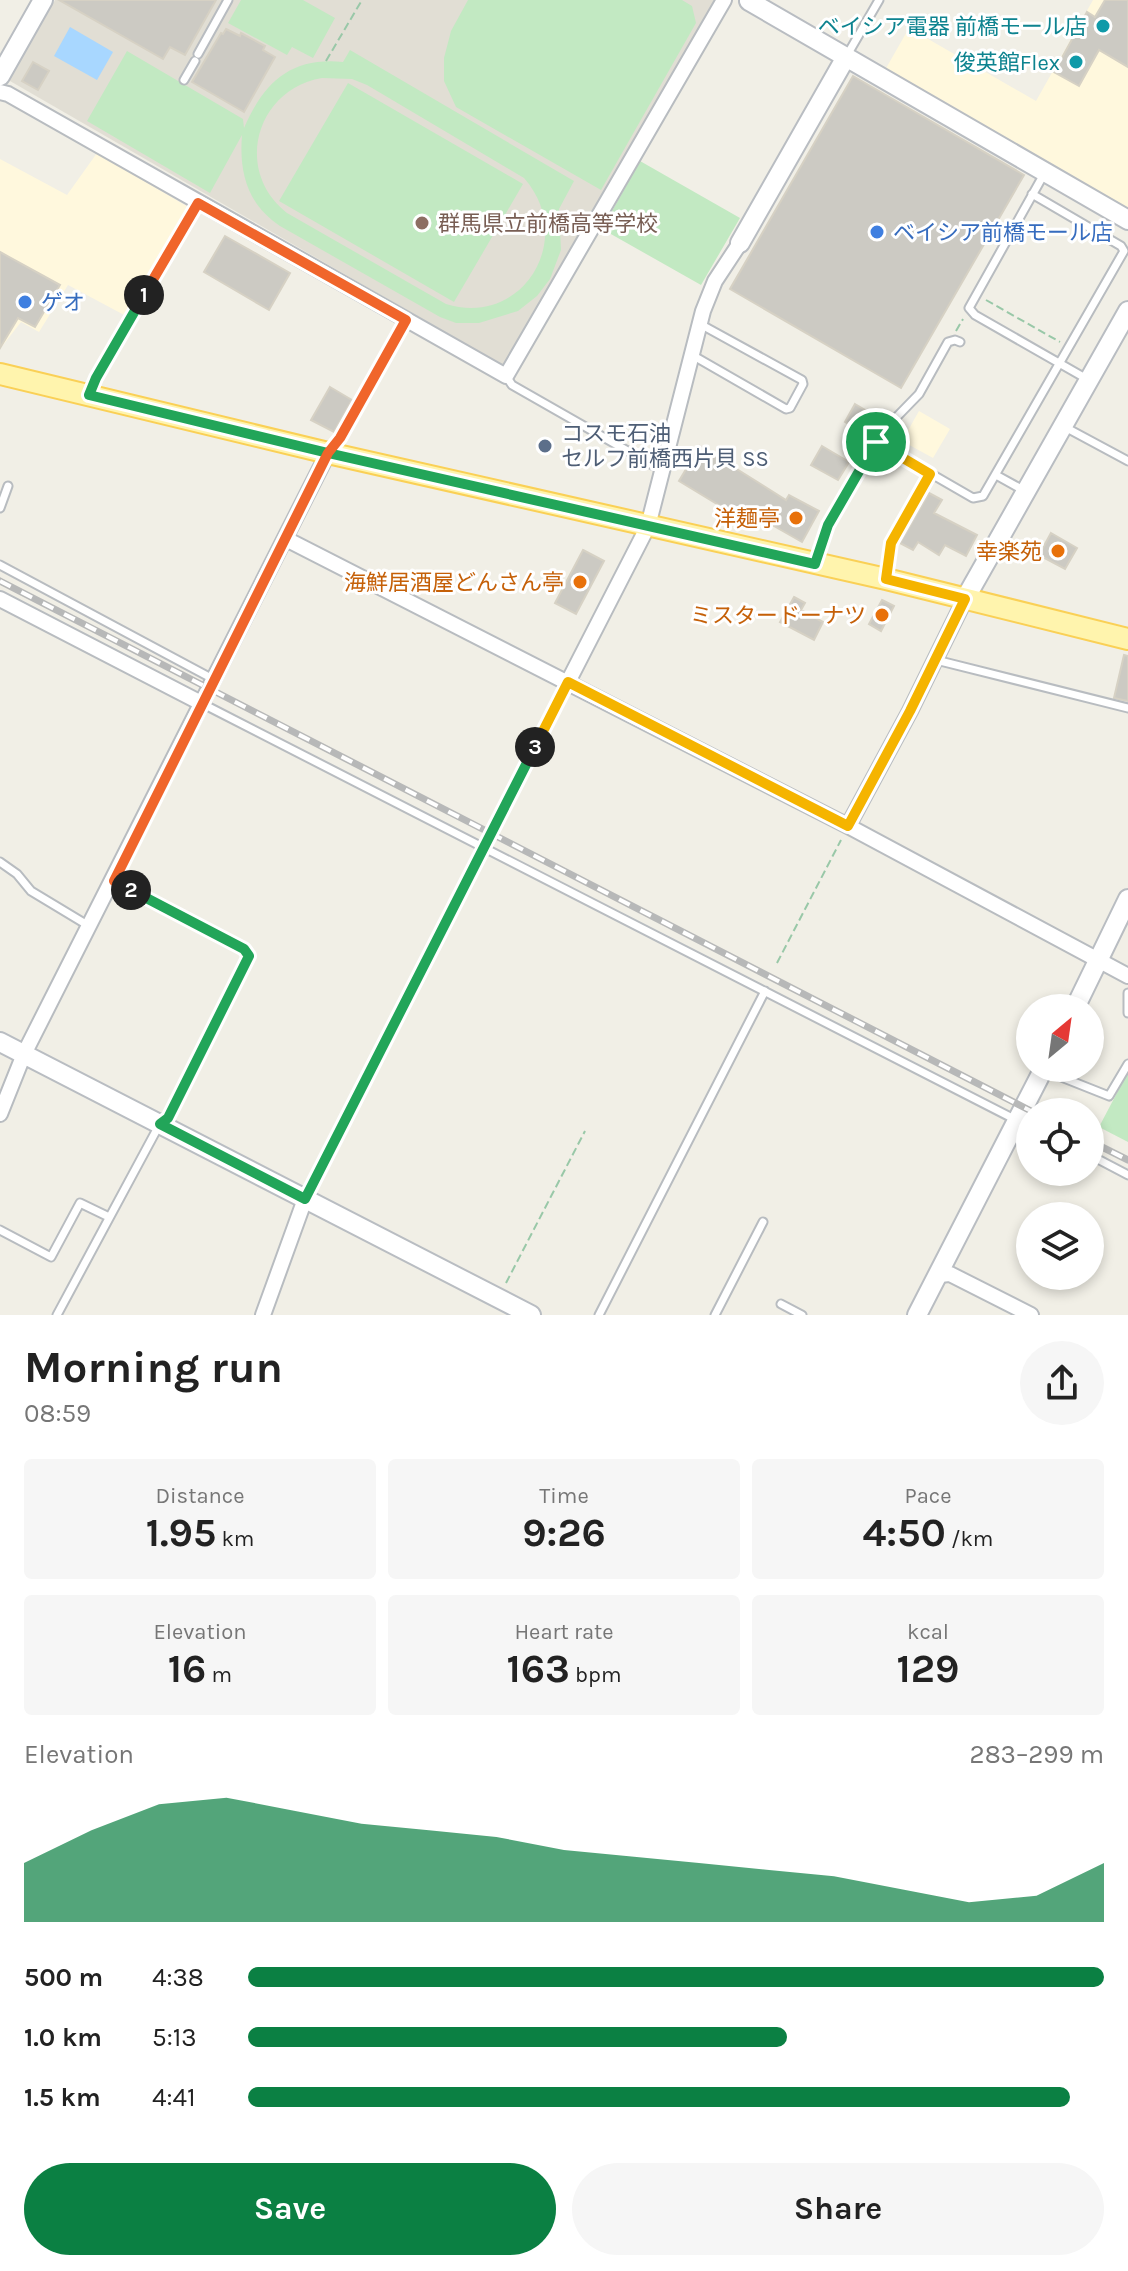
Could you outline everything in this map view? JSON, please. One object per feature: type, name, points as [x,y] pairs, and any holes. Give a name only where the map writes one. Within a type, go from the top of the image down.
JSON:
[{"type":"main road","points":[[0,374],[328,453],[886,579],[1128,639]]},
{"type":"street","points":[[0,76],[43,0]]},
{"type":"street","points":[[0,92],[506,376],[724,0]]},
{"type":"street","points":[[748,0],[1128,220]]},
{"type":"street","points":[[568,682],[648,526],[700,324],[715,281],[846,57]]},
{"type":"street","points":[[848,826],[965,599],[1128,311]]},
{"type":"street","points":[[0,1114],[24,1054],[328,453]]},
{"type":"street","points":[[286,539],[848,826],[1128,976]]},
{"type":"street","points":[[0,599],[203,704]]},
{"type":"street","points":[[1082,994],[1128,899]]},
{"type":"street","points":[[0,1042],[531,1315]]},
{"type":"street","points":[[917,1315],[1016,1136]]},
{"type":"street","points":[[263,1315],[305,1199]]},
{"type":"street","points":[[939,1275],[950,1274],[1031,1315]]},
{"type":"lane","points":[[184,80],[228,0]]},
{"type":"lane","points":[[846,57],[879,0]]},
{"type":"lane","points":[[1045,172],[969,308],[975,315],[1088,380]]},
{"type":"lane","points":[[876,442],[979,499],[983,496],[1124,251],[1121,246],[1032,194]]},
{"type":"lane","points":[[89,395],[198,203]]},
{"type":"lane","points":[[328,453],[340,438],[406,320]]},
{"type":"lane","points":[[692,355],[786,409],[790,408],[803,384],[802,380],[700,324]]},
{"type":"lane","points":[[815,564],[828,525],[876,442],[887,426],[919,394],[955,341]]},
{"type":"lane","points":[[506,376],[512,385],[654,466],[663,468]]},
{"type":"lane","points":[[1063,425],[1128,461]]},
{"type":"lane","points":[[886,579],[891,543],[930,474]]},
{"type":"lane","points":[[996,475],[1025,491]]},
{"type":"lane","points":[[0,508],[8,486]]},
{"type":"lane","points":[[0,565],[215,680]]},
{"type":"lane","points":[[935,660],[1128,708]]},
{"type":"lane","points":[[305,1199],[568,682]]},
{"type":"lane","points":[[203,704],[1016,1118]]},
{"type":"lane","points":[[0,862],[14,871],[31,891],[89,926]]},
{"type":"lane","points":[[57,1315],[160,1124],[168,1118],[249,956],[244,949],[114,881]]},
{"type":"lane","points":[[599,1315],[765,991]]},
{"type":"lane","points":[[1128,993],[1128,1013]]},
{"type":"lane","points":[[1075,1082],[1109,1096],[1128,1064]]},
{"type":"lane","points":[[1104,1162],[1128,1175]]},
{"type":"lane","points":[[0,1230],[51,1257],[80,1203],[109,1217]]},
{"type":"lane","points":[[715,1315],[763,1222]]},
{"type":"lane","points":[[781,1304],[802,1315]]},
{"type":"path","points":[[326,61],[362,0]]},
{"type":"path","points":[[975,293],[1069,347]]},
{"type":"path","points":[[955,341],[969,308]]},
{"type":"path","points":[[777,963],[848,826]]},
{"type":"path","points":[[498,1298],[585,1131]]},
{"type":"shaded area","name":"群馬県立前橋高等学校","points":[[55,0],[718,0],[506,365],[502,365],[10,81]]},
{"type":"shaded area","points":[[1093,0],[1128,0],[1128,210],[885,70],[909,28],[1036,101]]},
{"type":"shaded area","points":[[97,153],[188,207],[126,316],[68,285],[39,332],[21,322],[0,349],[0,159],[67,195]]},
{"type":"shaded area","points":[[919,411],[950,429],[933,458],[902,441]]},
{"type":"green space","points":[[241,0],[303,0],[335,18],[313,58],[292,47],[287,55],[228,23]]},
{"type":"green space","points":[[468,0],[682,0],[692,6],[696,23],[601,190],[456,107],[444,81],[444,58],[451,31]]},
{"type":"green space","points":[[350,50],[574,181],[559,209],[561,250],[550,279],[537,296],[518,311],[479,323],[456,323],[440,317],[280,226],[260,208],[248,186],[242,162],[242,135],[210,193],[87,121],[127,51],[243,119],[244,128],[261,98],[282,76],[308,64],[343,62]],"holes":[[[322,78],[352,79],[524,178],[539,202],[545,226],[543,251],[534,272],[518,290],[498,303],[474,308],[446,304],[287,213],[270,196],[260,176],[257,155],[260,134],[268,114],[281,98],[299,85]]]},
{"type":"green space","points":[[348,83],[523,184],[454,302],[279,201]]},
{"type":"green space","points":[[640,161],[740,218],[701,285],[602,229]]},
{"type":"green space","points":[[1128,1072],[1128,1142],[1104,1130],[1104,1118]]},
{"type":"water","points":[[70,27],[113,52],[97,80],[54,56]]},
{"type":"building","points":[[59,0],[216,0],[185,55],[170,47],[163,59]]},
{"type":"building","name":"ベイシア電器 前橋モール店","points":[[1105,0],[1128,0],[1128,67],[1099,50],[1079,86],[1054,72],[1087,12],[1095,17]]},
{"type":"building","points":[[226,29],[265,46],[263,50],[275,57],[244,112],[192,82]]},
{"type":"building","points":[[33,62],[49,71],[38,90],[22,81]]},
{"type":"building","name":"ベイシア前橋モール店","points":[[853,76],[1024,175],[901,388],[730,289]]},
{"type":"building","points":[[225,236],[290,273],[269,310],[204,272]]},
{"type":"building","name":"ゲオ","points":[[0,252],[60,285],[35,327],[18,318],[0,348]]},
{"type":"building","points":[[330,387],[352,400],[334,432],[311,420]]},
{"type":"building","points":[[855,404],[872,414],[862,432],[845,422]]},
{"type":"building","points":[[700,446],[786,500],[789,495],[819,511],[802,542],[760,518],[755,527],[679,481]]},
{"type":"building","points":[[822,446],[849,462],[838,480],[811,465]]},
{"type":"building","points":[[929,493],[942,500],[934,513],[977,535],[966,556],[945,545],[939,555],[918,542],[913,550],[900,543]]},
{"type":"building","name":"幸楽苑","points":[[1051,533],[1077,548],[1065,569],[1039,555]]},
{"type":"building","name":"海鮮居酒屋どんさん亭","points":[[583,550],[604,561],[576,614],[555,603]]},
{"type":"building","points":[[794,597],[805,603],[801,610],[823,622],[814,640],[780,622]]},
{"type":"building","name":"ミスタードーナツ","points":[[882,600],[894,606],[881,631],[869,624]]},
{"type":"building","points":[[1124,655],[1128,656],[1128,701],[1114,698]]},
{"type":"railway","points":[[0,581],[1016,1103]]},
{"type":"railway","points":[[1104,1148],[1128,1160]]},
{"type":"place","name":"ベイシア電器 前橋モール店","points":[[1103,26]]},
{"type":"place","name":"俊英館Flex","points":[[1076,62]]},
{"type":"place","name":"群馬県立前橋高等学校","points":[[422,223]]},
{"type":"place","name":"ベイシア前橋モール店","points":[[877,232]]},
{"type":"place","name":"ゲオ","points":[[25,302]]},
{"type":"place","name":"コスモ石油 セルフ前橋西片貝 SS","points":[[545,446]]},
{"type":"place","name":"洋麺亭","points":[[796,518]]},
{"type":"place","name":"幸楽苑","points":[[1058,551]]},
{"type":"place","name":"海鮮居酒屋どんさん亭","points":[[580,582]]},
{"type":"place","name":"ミスタードーナツ","points":[[882,615]]},
{"type":"route","points":[[876,442],[828,525],[815,564],[328,453],[89,395],[198,203],[406,320],[340,438],[328,453],[114,881],[244,949],[249,956],[168,1118],[160,1124],[305,1199],[568,682],[848,826],[910,711],[965,599],[886,579],[891,543],[930,474],[876,442]]}]
